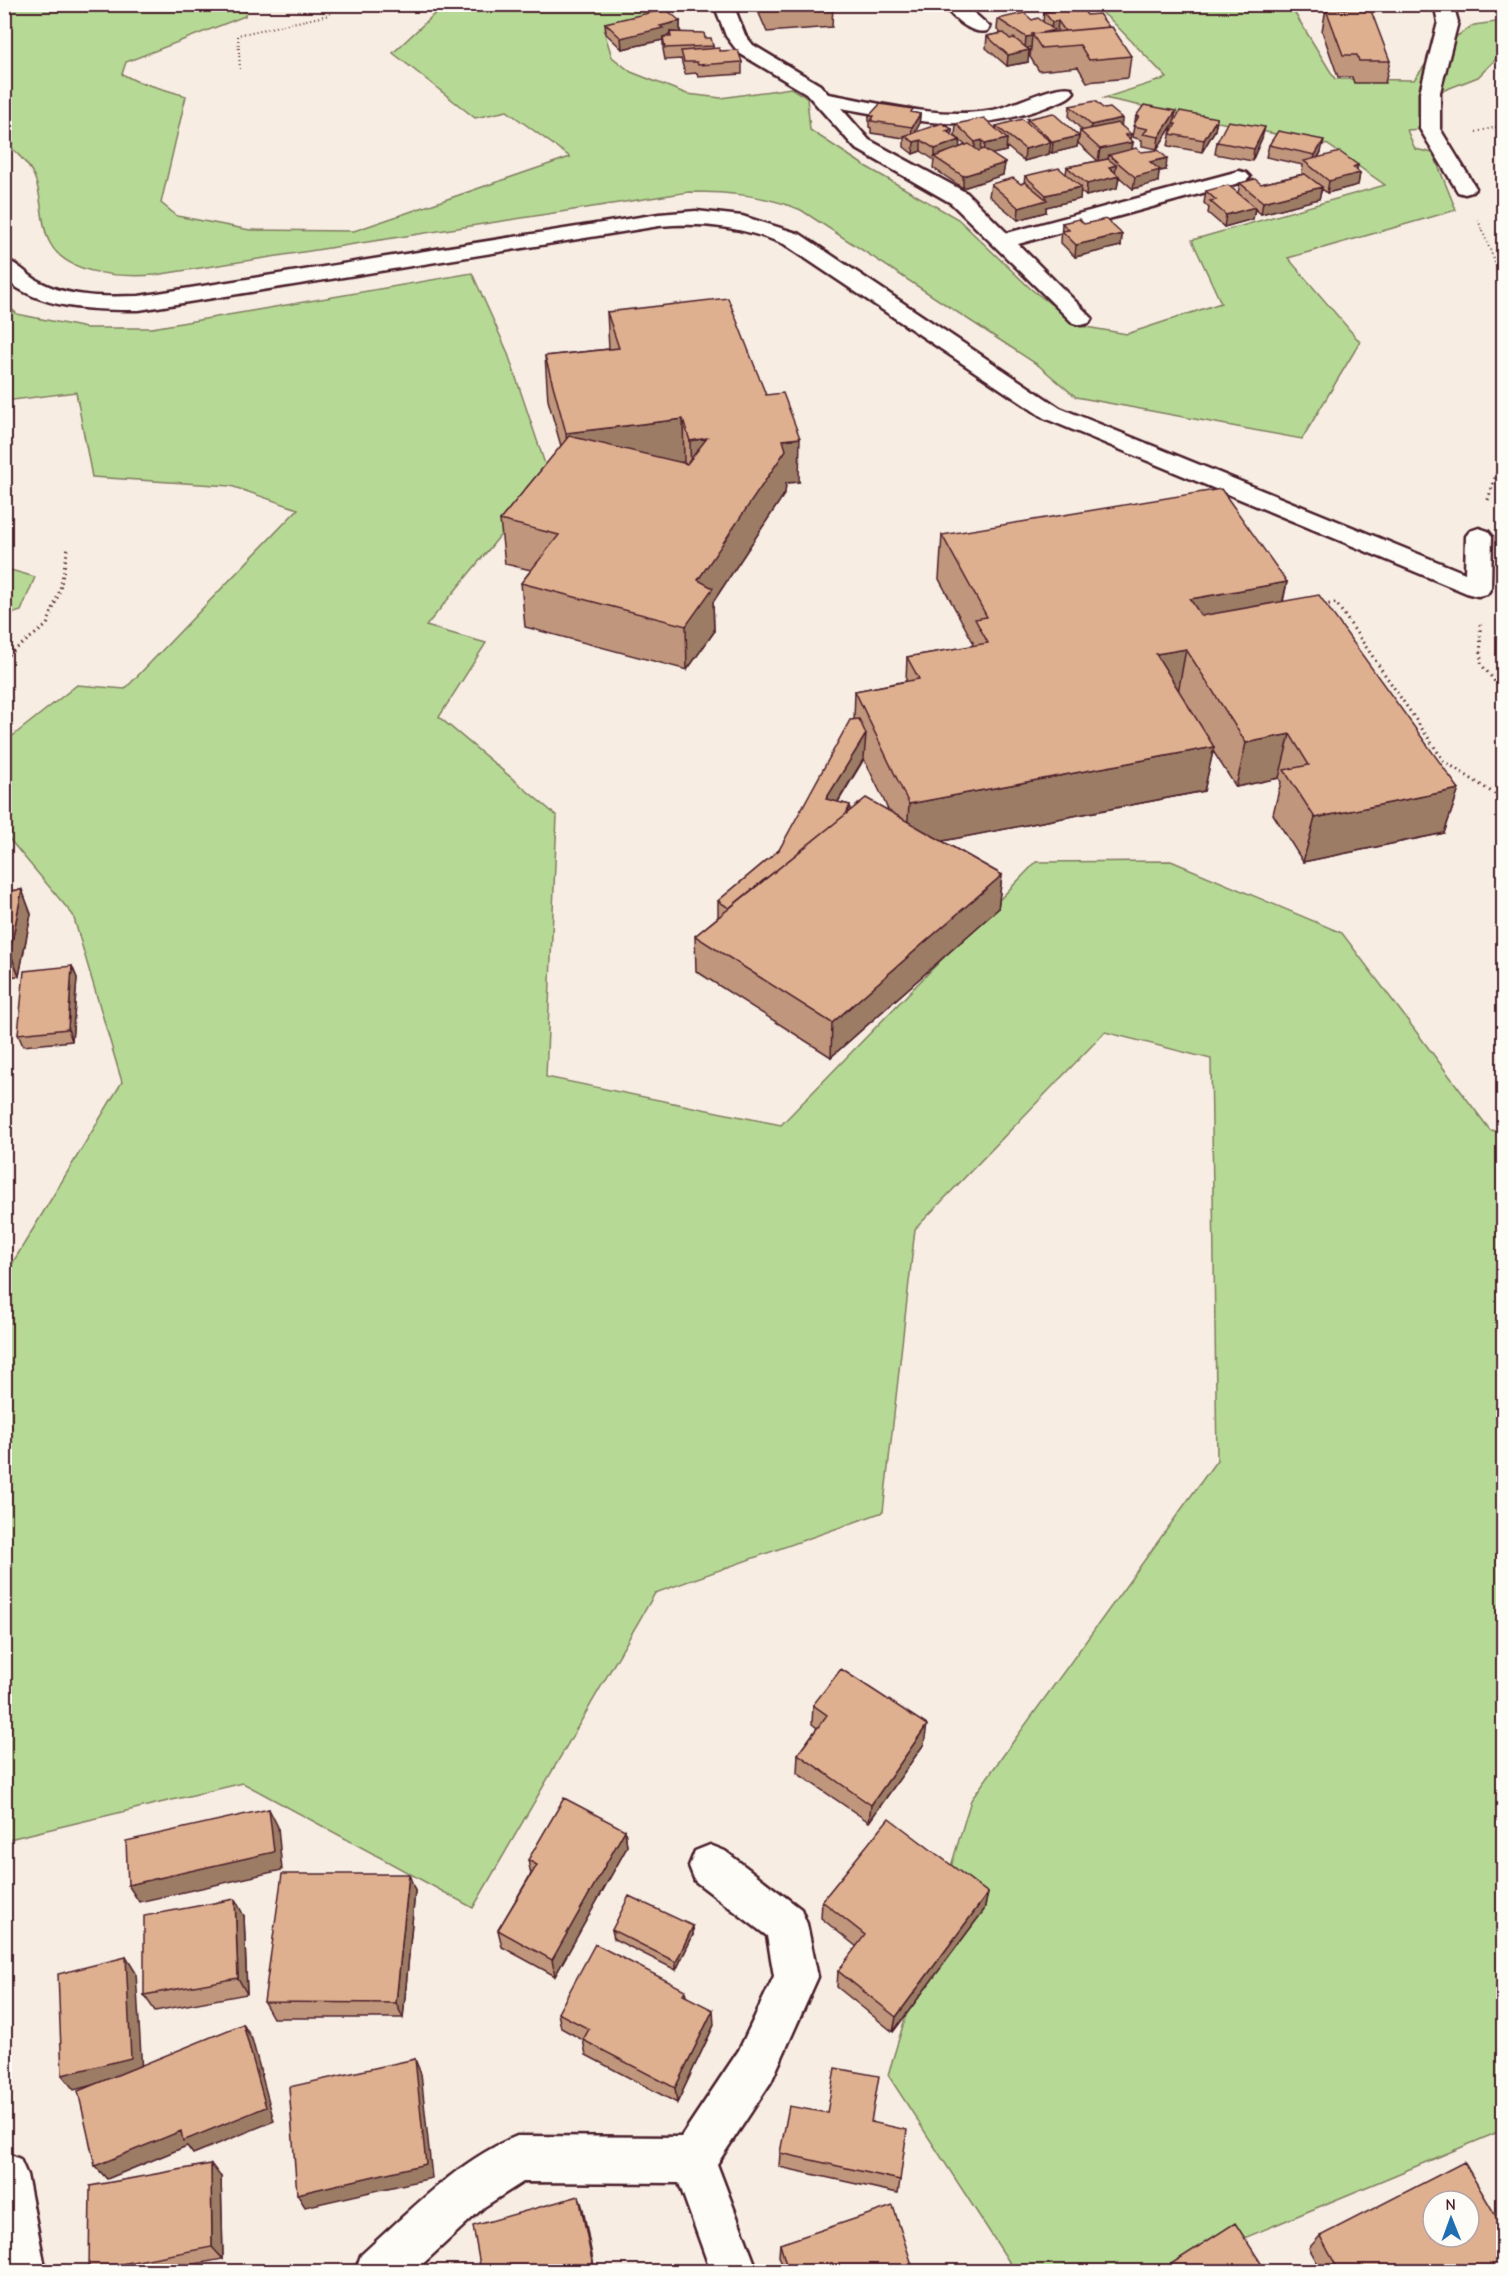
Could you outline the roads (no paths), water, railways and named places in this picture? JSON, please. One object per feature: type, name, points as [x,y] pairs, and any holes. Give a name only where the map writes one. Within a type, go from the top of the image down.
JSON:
[{"type":"street","points":[[723,4],[736,36],[746,49],[813,89],[862,144],[959,198],[1082,318]]},
{"type":"street","points":[[952,4],[980,27]]},
{"type":"street","points":[[1443,4],[1448,22],[1430,92],[1430,129],[1465,188]]},
{"type":"street","points":[[822,99],[955,119],[984,118],[1039,103],[1064,92]]},
{"type":"street","points":[[1003,241],[1239,177]]},
{"type":"street","points":[[4,266],[16,279],[32,288],[69,299],[104,304],[139,303],[659,220],[693,217],[729,218],[792,239],[1052,412],[1478,588],[1479,536]]},
{"type":"street","points":[[693,2160],[755,2067],[796,1977],[786,1923],[710,1866]]},
{"type":"street","points":[[378,2271],[468,2191],[517,2159],[693,2160]]},
{"type":"street","points":[[693,2160],[735,2271]]},
{"type":"street","points":[[4,2175],[23,2271]]}]
